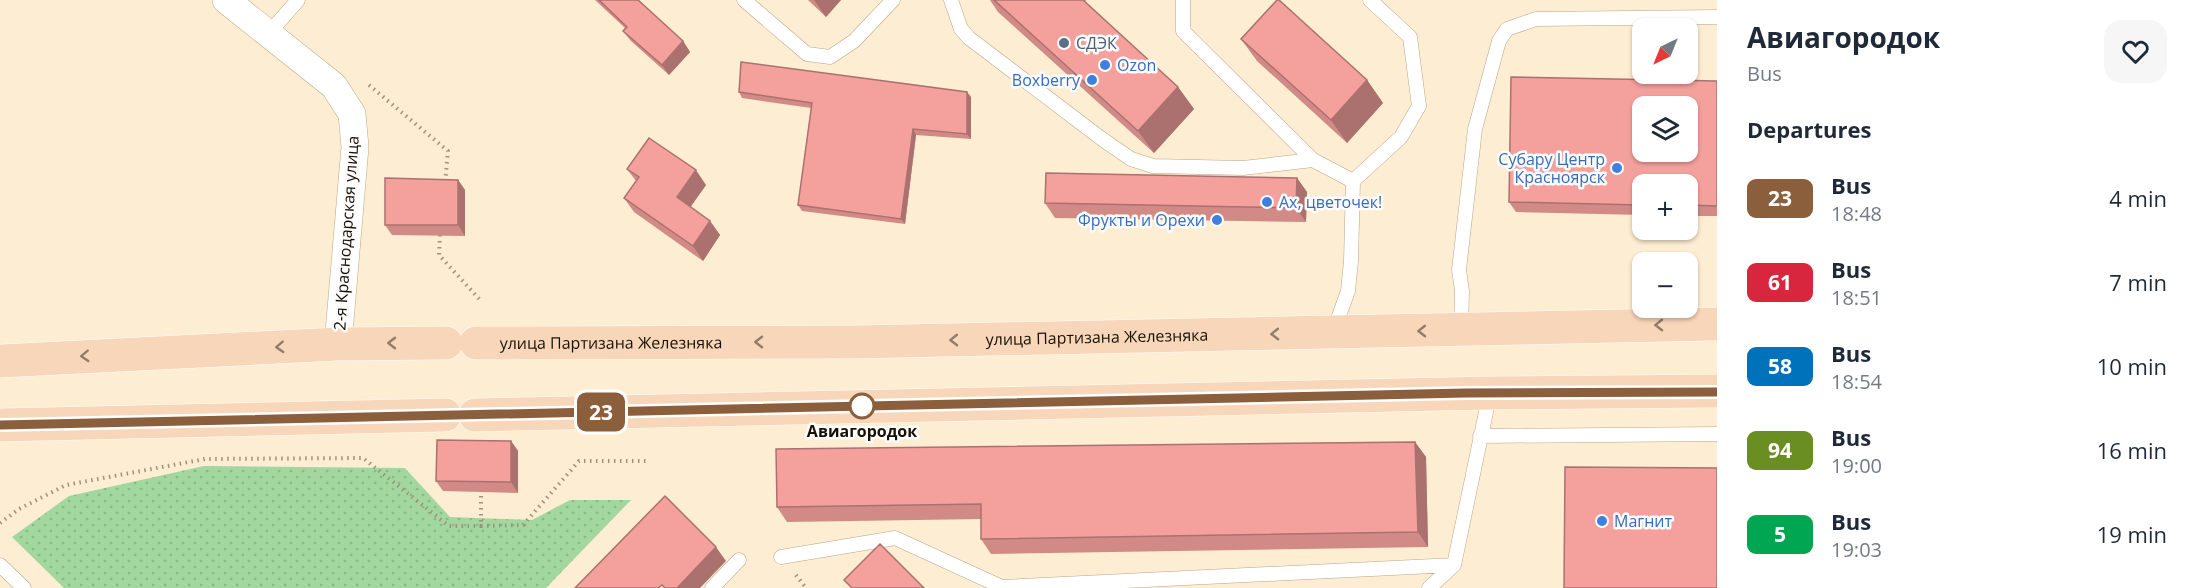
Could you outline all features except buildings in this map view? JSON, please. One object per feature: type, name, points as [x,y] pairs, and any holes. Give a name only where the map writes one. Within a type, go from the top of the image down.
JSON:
[{"type":"main road","name":"улица Партизана Железняка","points":[[0,361],[338,344],[856,342],[1717,324]]},
{"type":"main road","points":[[0,425],[1490,393],[1717,392]]},
{"type":"street","name":"2-я Краснодарская улица","points":[[226,0],[334,86],[352,114],[356,147],[338,344]]},
{"type":"lane","points":[[268,34],[298,0]]},
{"type":"lane","points":[[744,0],[807,54],[830,57],[854,41],[893,0]]},
{"type":"lane","points":[[951,0],[961,29],[969,38],[1131,159],[1153,166],[1243,168],[1313,160]]},
{"type":"lane","points":[[1183,0],[1183,32],[1313,160],[1353,181]]},
{"type":"lane","points":[[1333,332],[1348,291],[1353,181],[1401,137],[1419,105],[1410,37],[1370,0]]},
{"type":"lane","points":[[1461,330],[1462,291],[1459,270],[1475,129],[1499,41],[1507,28],[1536,19],[1717,17]]},
{"type":"lane","points":[[1429,588],[1454,565],[1490,393]]},
{"type":"lane","points":[[1480,436],[1717,434]]},
{"type":"lane","points":[[781,557],[895,538],[1002,587],[1454,565]]},
{"type":"lane","points":[[712,588],[739,560]]},
{"type":"lane","points":[[0,565],[24,588]]},
{"type":"path","points":[[440,235],[439,255],[480,301]]},
{"type":"path","points":[[0,523],[19,509],[66,485],[205,459],[363,458],[449,526],[523,525],[579,461],[649,461]]},
{"type":"path","points":[[481,526],[482,492]]},
{"type":"green space","points":[[204,466],[405,468],[450,517],[532,520],[570,500],[631,500],[546,588],[64,588],[12,537],[69,496]]},
{"type":"bus line","name":"23","points":[[0,425],[1466,393],[1717,392]]},
{"type":"place","name":"СДЭК","points":[[1064,43]]},
{"type":"place","name":"Ozon","points":[[1105,65]]},
{"type":"place","name":"Boxberry","points":[[1092,80]]},
{"type":"place","name":"Субару Центр Красноярск","points":[[1617,168]]},
{"type":"place","name":"Ах, цветочек!","points":[[1267,202]]},
{"type":"place","name":"Фрукты и Орехи","points":[[1217,220]]},
{"type":"place","name":"Авиагородок","points":[[862,406]]},
{"type":"place","name":"Магнит","points":[[1602,521]]}]
